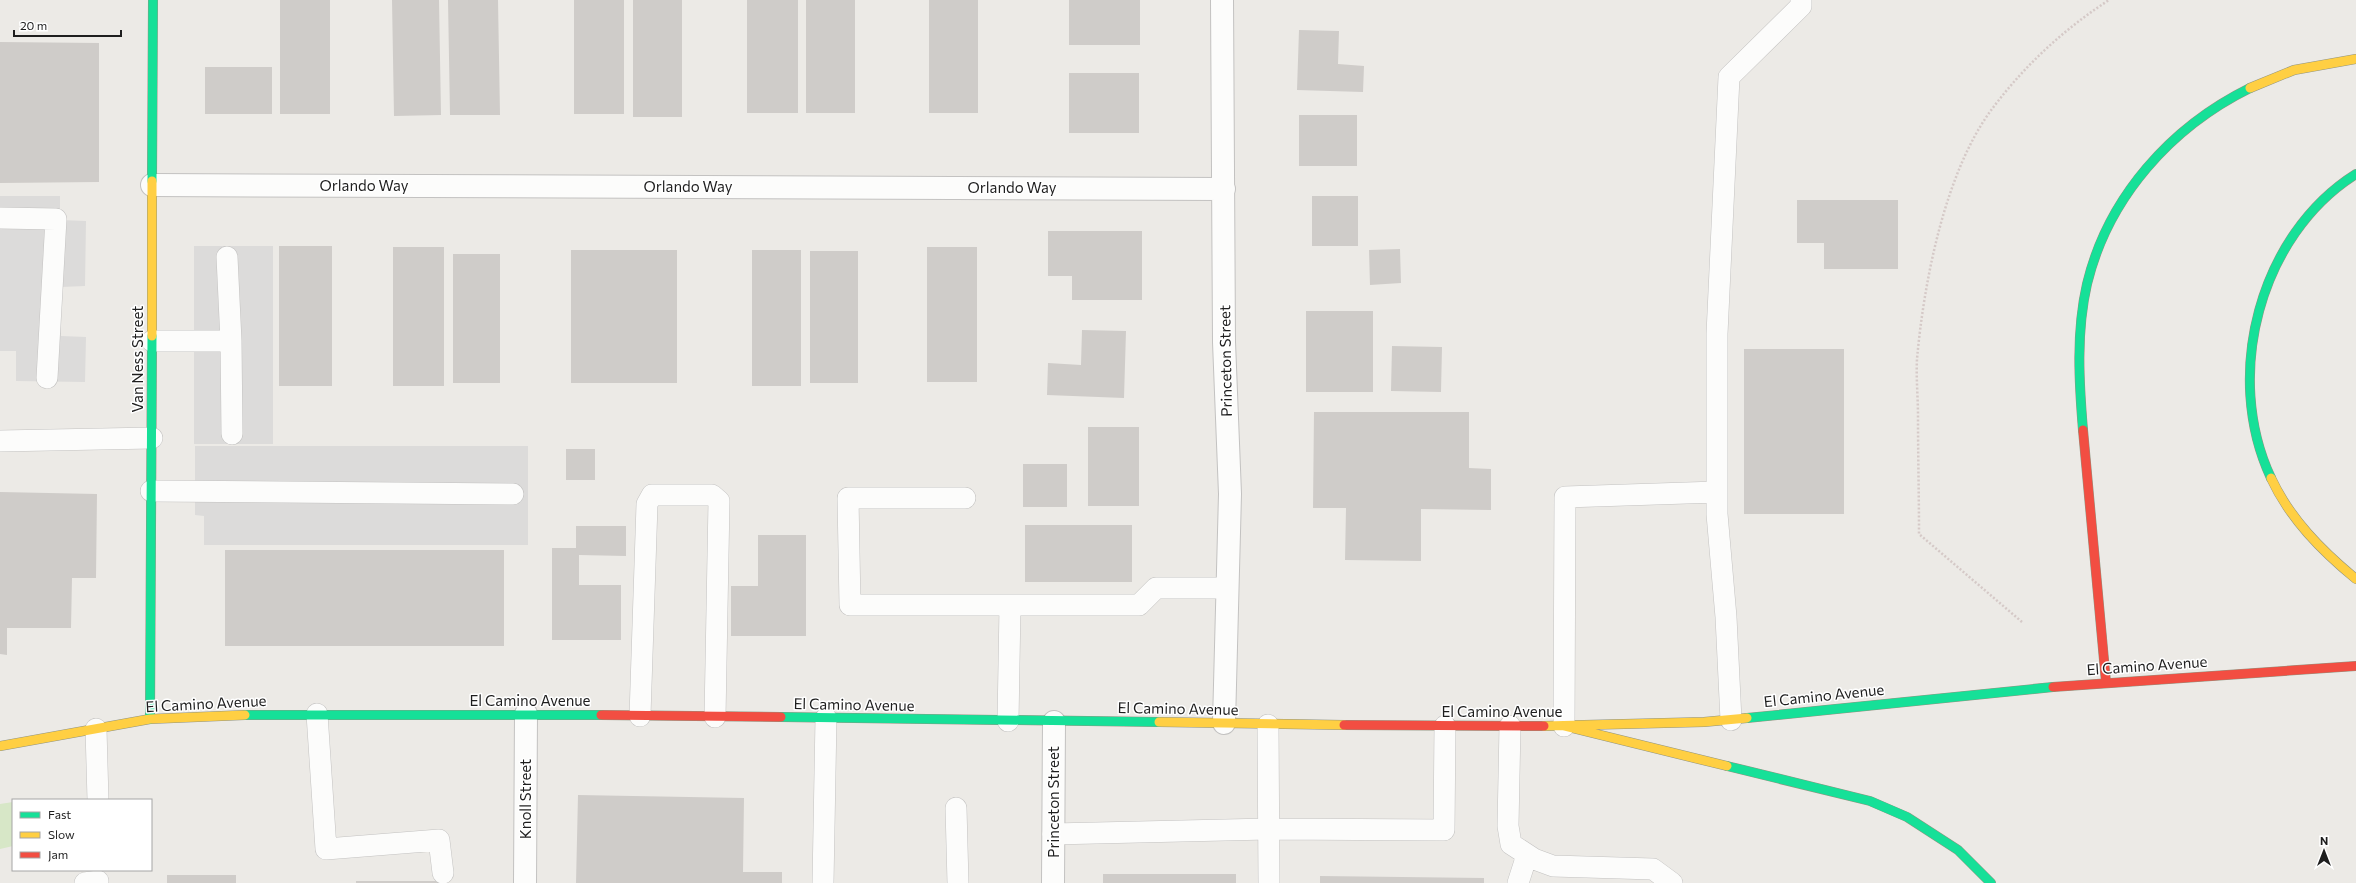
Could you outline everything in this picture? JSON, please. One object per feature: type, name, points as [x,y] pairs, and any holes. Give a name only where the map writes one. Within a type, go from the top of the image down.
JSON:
[{"type":"main road","name":"Van Ness Street","points":[[150,719],[153,0]]},
{"type":"main road","points":[[2106,682],[2081,410],[2080,356],[2082,312],[2090,275],[2101,242],[2120,204],[2148,164],[2182,130],[2220,103],[2263,80],[2303,67],[2356,59]]},
{"type":"main road","points":[[2356,174],[2345,180],[2306,217],[2285,247],[2269,279],[2258,308],[2251,348],[2250,402],[2257,437],[2268,471],[2294,518],[2330,559],[2356,579]]},
{"type":"main road","name":"El Camino Avenue","points":[[0,746],[150,719],[212,715],[526,714],[1224,723],[1268,725],[1564,726],[1730,720],[2106,682],[2356,666]]},
{"type":"main road","points":[[1564,726],[1870,801],[1908,817],[1958,850],[1991,883]]},
{"type":"street","name":"Princeton Street","points":[[1222,0],[1224,342],[1230,494],[1224,723]]},
{"type":"street","name":"Orlando Way","points":[[152,185],[1224,189]]},
{"type":"street","name":"Knoll Street","points":[[526,714],[526,883]]},
{"type":"street","name":"Princeton Street","points":[[1053,883],[1054,722]]},
{"type":"lane","points":[[1730,720],[1726,617],[1717,514],[1717,334],[1729,77],[1801,6],[1801,0]]},
{"type":"lane","points":[[0,218],[56,219],[47,378]]},
{"type":"lane","points":[[227,257],[231,341],[232,434]]},
{"type":"lane","points":[[152,341],[231,341]]},
{"type":"lane","points":[[0,441],[152,438]]},
{"type":"lane","points":[[151,491],[513,494]]},
{"type":"lane","points":[[1564,726],[1565,497],[1717,492]]},
{"type":"lane","points":[[640,716],[647,504],[652,495],[712,495],[719,501],[716,717]]},
{"type":"lane","points":[[965,498],[848,498],[850,605],[1010,607],[1139,605],[1156,588],[1227,588]]},
{"type":"lane","points":[[1008,721],[1010,607]]},
{"type":"lane","points":[[317,714],[326,849],[439,840],[443,873]]},
{"type":"lane","points":[[823,883],[826,718]]},
{"type":"lane","points":[[1268,725],[1268,883]]},
{"type":"lane","points":[[1053,834],[1268,828],[1444,830],[1444,726]]},
{"type":"lane","points":[[1510,726],[1508,826],[1511,844],[1527,855],[1553,866],[1654,869],[1672,883]]},
{"type":"lane","points":[[96,729],[98,799]]},
{"type":"lane","points":[[956,808],[958,883]]},
{"type":"lane","points":[[1518,883],[1527,855]]},
{"type":"path","points":[[2022,622],[1919,534],[1917,360],[1927,281],[1944,215],[1964,158],[1992,110],[2034,60],[2083,16],[2109,0]]},
{"type":"green space","points":[[12,802],[12,846],[0,849],[0,804]]},
{"type":"shaded area","points":[[0,196],[60,196],[60,220],[86,221],[85,286],[61,287],[61,336],[86,337],[85,382],[16,381],[16,351],[0,351]]},
{"type":"shaded area","points":[[194,246],[273,246],[273,444],[194,444]]},
{"type":"shaded area","points":[[195,446],[528,446],[528,545],[204,545],[204,516],[195,515]]},
{"type":"building","points":[[280,0],[330,0],[330,114],[280,114]]},
{"type":"building","points":[[392,0],[439,0],[441,115],[394,116]]},
{"type":"building","points":[[448,0],[498,0],[500,115],[450,115]]},
{"type":"building","points":[[574,0],[624,0],[624,114],[574,114]]},
{"type":"building","points":[[633,0],[682,0],[682,117],[633,117]]},
{"type":"building","points":[[747,0],[798,0],[798,113],[747,113]]},
{"type":"building","points":[[806,0],[855,0],[855,113],[806,113]]},
{"type":"building","points":[[929,0],[978,0],[978,113],[929,113]]},
{"type":"building","points":[[1069,0],[1140,0],[1140,45],[1069,45]]},
{"type":"building","points":[[1299,30],[1339,31],[1338,64],[1364,66],[1363,92],[1297,90]]},
{"type":"building","points":[[0,42],[99,43],[99,182],[0,183]]},
{"type":"building","points":[[205,67],[272,67],[272,114],[205,114]]},
{"type":"building","points":[[1069,73],[1139,73],[1139,133],[1069,133]]},
{"type":"building","points":[[1299,115],[1357,115],[1357,166],[1299,166]]},
{"type":"building","points":[[1312,196],[1358,196],[1358,246],[1312,246]]},
{"type":"building","points":[[1797,200],[1898,200],[1898,269],[1824,269],[1824,243],[1797,243]]},
{"type":"building","points":[[1048,231],[1142,231],[1142,300],[1072,300],[1072,276],[1048,276]]},
{"type":"building","points":[[279,246],[332,246],[332,386],[279,386]]},
{"type":"building","points":[[393,247],[444,247],[444,386],[393,386]]},
{"type":"building","points":[[927,247],[977,247],[977,382],[927,382]]},
{"type":"building","points":[[1400,249],[1401,283],[1370,285],[1369,250]]},
{"type":"building","points":[[571,250],[677,250],[677,383],[571,383]]},
{"type":"building","points":[[752,250],[801,250],[801,386],[752,386]]},
{"type":"building","points":[[810,251],[858,251],[858,383],[810,383]]},
{"type":"building","points":[[453,254],[500,254],[500,383],[453,383]]},
{"type":"building","points":[[1306,311],[1373,311],[1373,392],[1306,392]]},
{"type":"building","points":[[1082,330],[1126,331],[1124,398],[1047,395],[1048,363],[1081,365]]},
{"type":"building","points":[[1392,346],[1442,347],[1441,392],[1391,391]]},
{"type":"building","points":[[1744,349],[1844,349],[1844,514],[1744,514]]},
{"type":"building","points":[[1314,412],[1469,412],[1469,468],[1491,469],[1491,510],[1421,509],[1421,561],[1345,560],[1346,508],[1313,508]]},
{"type":"building","points":[[1088,427],[1139,427],[1139,506],[1088,506]]},
{"type":"building","points":[[566,449],[595,449],[595,480],[566,480]]},
{"type":"building","points":[[1023,464],[1067,464],[1067,507],[1023,507]]},
{"type":"building","points":[[0,492],[97,494],[96,578],[72,578],[71,628],[7,628],[7,655],[0,654]]},
{"type":"building","points":[[1025,525],[1132,525],[1132,582],[1025,582]]},
{"type":"building","points":[[576,526],[626,526],[626,556],[579,555],[579,585],[621,585],[621,640],[552,640],[552,548],[576,548]]},
{"type":"building","points":[[758,535],[806,535],[806,636],[731,636],[731,586],[758,586]]},
{"type":"building","points":[[225,550],[504,550],[504,646],[225,646]]},
{"type":"building","points":[[578,795],[744,798],[743,872],[782,872],[782,883],[576,883]]},
{"type":"building","points":[[1103,874],[1236,874],[1236,883],[1103,883]]},
{"type":"building","points":[[167,875],[236,875],[236,883],[167,883]]},
{"type":"building","points":[[1320,876],[1484,878],[1484,883],[1320,883]]},
{"type":"building","points":[[356,881],[441,881],[441,883],[356,883]]},
{"type":"traffic: fast","points":[[152,181],[153,0]]},
{"type":"traffic: fast","points":[[2083,430],[2079,357],[2081,320],[2087,284],[2097,252],[2110,222],[2127,194],[2147,168],[2169,144],[2194,123],[2221,104],[2250,88]]},
{"type":"traffic: fast","points":[[2271,478],[2257,438],[2250,396],[2251,353],[2259,311],[2274,270],[2295,233],[2323,200],[2356,174]]},
{"type":"traffic: fast","points":[[150,719],[152,336]]},
{"type":"traffic: fast","points":[[1747,718],[2053,687]]},
{"type":"traffic: fast","points":[[245,715],[601,715]]},
{"type":"traffic: fast","points":[[781,717],[1159,722]]},
{"type":"traffic: fast","points":[[1727,766],[1870,801],[1907,817],[1958,850],[1991,883]]},
{"type":"traffic: slow","points":[[2250,88],[2294,70],[2356,59]]},
{"type":"traffic: slow","points":[[152,181],[152,336]]},
{"type":"traffic: slow","points":[[2271,478],[2297,521],[2319,546],[2356,579]]},
{"type":"traffic: slow","points":[[0,746],[150,719],[245,715]]},
{"type":"traffic: slow","points":[[1544,726],[1704,722],[1747,718]]},
{"type":"traffic: slow","points":[[1159,722],[1344,725]]},
{"type":"traffic: slow","points":[[1564,726],[1727,766]]},
{"type":"traffic: jam","points":[[2083,430],[2106,682]]},
{"type":"traffic: jam","points":[[2053,687],[2356,666]]},
{"type":"traffic: jam","points":[[601,715],[781,717]]},
{"type":"traffic: jam","points":[[1344,725],[1544,726]]}]
